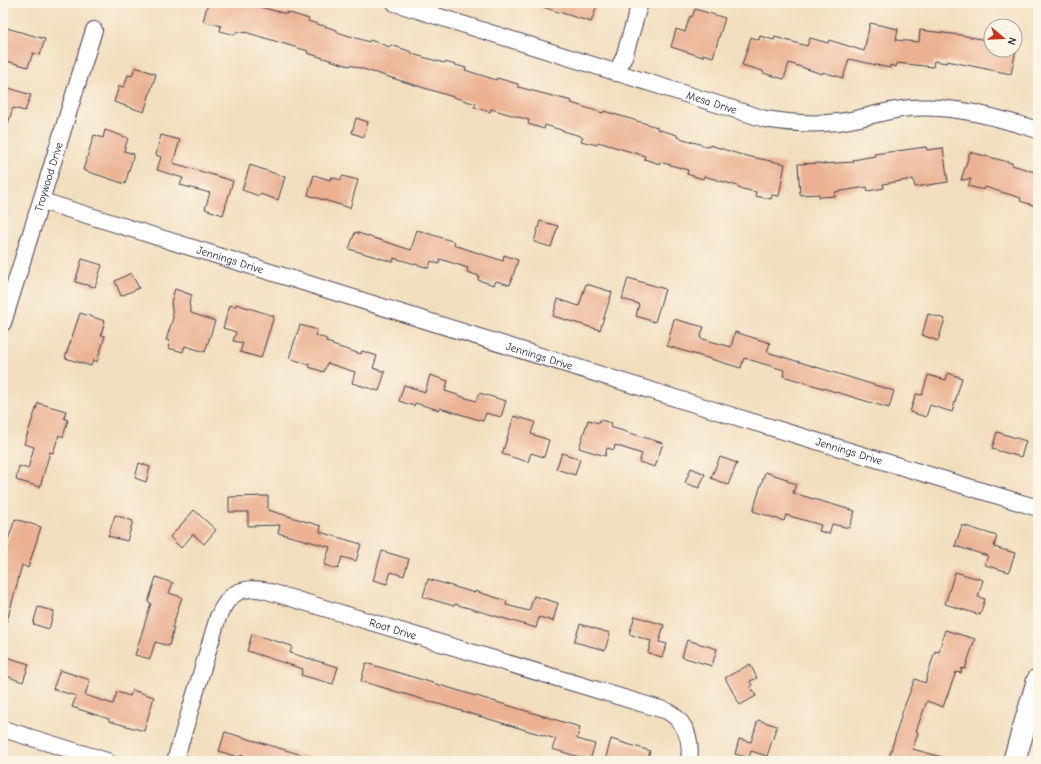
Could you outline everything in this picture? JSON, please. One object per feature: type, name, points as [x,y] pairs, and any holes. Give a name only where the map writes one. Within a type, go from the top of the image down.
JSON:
[{"type":"main road","points":[[1014,761],[1038,680]]},
{"type":"street","points":[[616,73],[624,57],[640,3]]},
{"type":"street","name":"Mesa Drive","points":[[403,4],[616,73],[751,115],[780,122],[799,124],[838,122],[903,109],[941,108],[977,113],[1038,130]]},
{"type":"street","name":"Troywood Drive","points":[[3,323],[94,30]]},
{"type":"street","name":"Jennings Drive","points":[[42,201],[720,412],[1038,508]]},
{"type":"street","name":"Root Drive","points":[[175,761],[218,617],[227,600],[245,589],[254,588],[279,594],[659,708],[674,715],[683,724],[688,736],[690,752],[689,761]]},
{"type":"street","points":[[3,730],[107,761]]},
{"type":"building","points":[[208,3],[244,3],[287,14],[287,12],[309,19],[308,21],[337,30],[337,32],[369,42],[370,40],[390,47],[391,45],[412,52],[412,54],[466,68],[465,70],[496,80],[497,78],[518,84],[518,87],[572,101],[571,103],[603,113],[604,111],[657,127],[657,129],[677,135],[677,137],[709,147],[710,145],[742,155],[785,164],[779,196],[772,195],[771,199],[755,196],[756,192],[738,188],[738,186],[704,176],[703,179],[687,174],[688,170],[660,162],[660,164],[644,159],[645,156],[598,142],[597,145],[581,141],[583,137],[545,125],[544,129],[528,124],[529,120],[491,109],[490,112],[474,107],[476,104],[307,53],[308,51],[245,32],[237,31],[235,35],[220,31],[221,26],[203,21]]},
{"type":"building","points":[[539,3],[588,3],[597,6],[591,22],[539,6]]},
{"type":"building","points":[[695,9],[725,18],[713,57],[703,54],[703,57],[671,47],[676,29],[685,32],[690,16],[692,17]]},
{"type":"building","points":[[870,23],[898,29],[896,40],[919,42],[920,30],[983,39],[983,58],[1014,58],[1011,74],[947,61],[947,63],[934,61],[933,67],[897,63],[896,67],[890,65],[890,68],[849,59],[843,78],[823,72],[822,74],[789,63],[784,79],[742,65],[751,37],[759,40],[760,36],[774,40],[775,37],[807,46],[810,38],[828,43],[829,40],[864,51]]},
{"type":"building","points":[[3,27],[45,39],[40,55],[33,53],[28,67],[3,60]]},
{"type":"building","points":[[135,67],[156,74],[144,112],[114,102],[119,86],[124,87],[128,75],[132,76]]},
{"type":"building","points":[[3,86],[31,95],[25,111],[13,108],[6,130],[3,130]]},
{"type":"building","points":[[356,118],[368,122],[364,137],[352,133]]},
{"type":"building","points":[[105,130],[128,138],[124,151],[134,154],[125,184],[83,170],[94,135],[103,138]]},
{"type":"building","points":[[161,135],[180,140],[173,163],[233,181],[223,215],[205,209],[210,193],[180,185],[183,178],[157,170],[161,157],[156,155]]},
{"type":"building","points":[[926,147],[927,150],[943,148],[948,182],[915,187],[913,179],[883,184],[884,188],[868,191],[867,187],[835,192],[836,196],[819,197],[819,194],[800,195],[798,164],[854,162],[853,160],[875,156],[874,154]]},
{"type":"building","points":[[970,152],[1012,163],[1012,165],[1038,173],[1038,199],[1036,206],[1020,201],[1021,198],[985,187],[984,190],[968,186],[971,179],[961,180]]},
{"type":"building","points":[[250,165],[285,177],[278,200],[260,194],[259,196],[242,190]]},
{"type":"building","points":[[314,175],[330,180],[331,177],[341,180],[342,176],[358,180],[350,208],[308,195]]},
{"type":"building","points":[[540,221],[558,226],[551,247],[534,242]]},
{"type":"building","points":[[417,230],[455,242],[454,245],[503,261],[504,255],[518,260],[510,285],[496,281],[494,285],[478,280],[479,276],[467,272],[468,268],[440,259],[439,264],[431,261],[429,268],[394,258],[393,262],[349,249],[355,232],[411,250]]},
{"type":"building","points":[[82,259],[102,265],[95,287],[75,282]]},
{"type":"building","points":[[131,273],[139,288],[121,296],[115,281]]},
{"type":"building","points":[[628,278],[665,289],[655,322],[636,316],[639,304],[622,299]]},
{"type":"building","points":[[586,284],[612,292],[600,330],[553,316],[558,299],[579,306]]},
{"type":"building","points":[[175,289],[192,295],[189,303],[191,313],[215,321],[205,352],[185,346],[183,352],[168,348],[170,341],[166,340],[173,318],[171,302]]},
{"type":"building","points":[[236,304],[274,316],[261,358],[240,352],[243,343],[233,341],[236,332],[223,328],[230,305],[235,307]]},
{"type":"building","points":[[80,313],[105,321],[101,335],[105,336],[97,362],[93,360],[91,366],[65,358]]},
{"type":"building","points":[[928,314],[945,319],[938,341],[922,335]]},
{"type":"building","points":[[674,319],[704,327],[700,338],[731,347],[735,332],[770,343],[767,352],[894,391],[889,408],[783,376],[784,370],[744,358],[741,368],[667,346]]},
{"type":"building","points":[[300,325],[317,330],[315,335],[327,339],[326,342],[333,344],[332,345],[361,354],[362,351],[377,356],[373,368],[385,372],[379,391],[352,383],[355,372],[327,363],[324,372],[309,367],[310,365],[289,358]]},
{"type":"building","points":[[948,373],[962,378],[952,412],[930,405],[926,417],[910,412],[916,394],[922,395],[928,375],[946,380]]},
{"type":"building","points":[[430,375],[448,381],[445,391],[476,401],[479,393],[506,401],[501,417],[486,413],[483,421],[440,408],[439,410],[415,403],[414,406],[399,401],[404,385],[425,392]]},
{"type":"building","points":[[38,403],[66,411],[64,418],[68,420],[63,437],[59,435],[53,453],[50,452],[40,487],[16,480],[19,466],[28,469],[34,447],[24,444]]},
{"type":"building","points":[[514,416],[535,422],[531,434],[549,440],[544,457],[531,453],[528,462],[502,454]]},
{"type":"building","points":[[588,420],[599,423],[600,420],[612,423],[610,427],[663,443],[655,467],[639,462],[642,454],[615,445],[614,450],[607,448],[605,456],[579,448]]},
{"type":"building","points":[[997,432],[1026,441],[1021,457],[992,449]]},
{"type":"building","points":[[562,453],[580,459],[575,475],[556,469]]},
{"type":"building","points":[[720,457],[737,463],[728,485],[711,478]]},
{"type":"building","points":[[139,463],[150,467],[146,482],[135,478]]},
{"type":"building","points":[[691,468],[705,474],[699,488],[685,483]]},
{"type":"building","points":[[765,472],[787,479],[787,481],[796,484],[793,493],[855,511],[849,528],[832,524],[829,534],[819,531],[821,525],[786,515],[784,521],[753,511]]},
{"type":"building","points":[[268,496],[268,510],[321,526],[320,532],[361,544],[356,561],[342,557],[338,569],[324,565],[330,547],[278,533],[280,525],[248,526],[248,512],[229,512],[229,497]]},
{"type":"building","points":[[194,510],[216,530],[204,544],[193,534],[181,548],[170,537]]},
{"type":"building","points":[[115,515],[133,521],[127,541],[108,536]]},
{"type":"building","points":[[15,519],[41,527],[28,568],[22,565],[7,621],[3,620],[3,545],[6,546]]},
{"type":"building","points":[[962,525],[997,536],[994,547],[1015,553],[1009,572],[985,565],[988,556],[955,546]]},
{"type":"building","points":[[382,551],[409,559],[404,576],[391,572],[387,584],[373,580]]},
{"type":"building","points":[[955,572],[983,580],[978,597],[985,599],[980,615],[945,604]]},
{"type":"building","points":[[156,577],[173,583],[169,593],[182,597],[172,628],[174,628],[169,646],[155,642],[150,659],[135,655],[151,603],[148,602]]},
{"type":"building","points":[[428,579],[507,601],[506,605],[529,611],[534,596],[558,603],[553,621],[539,617],[536,628],[455,604],[454,606],[423,597]]},
{"type":"building","points":[[38,607],[54,611],[49,629],[33,624]]},
{"type":"building","points":[[635,616],[664,625],[659,642],[667,644],[662,657],[648,653],[651,641],[629,634]]},
{"type":"building","points":[[580,624],[610,633],[605,650],[574,642]]},
{"type":"building","points":[[945,630],[975,639],[965,669],[962,668],[961,673],[956,672],[943,707],[927,701],[916,731],[918,732],[913,749],[945,758],[944,761],[888,761],[903,710],[915,679],[925,683],[935,651],[939,652]]},
{"type":"building","points":[[252,634],[292,646],[290,653],[338,667],[333,684],[301,675],[303,669],[247,651]]},
{"type":"building","points":[[687,640],[717,649],[712,666],[682,657]]},
{"type":"building","points":[[3,656],[29,664],[23,682],[3,675]]},
{"type":"building","points":[[366,663],[580,727],[577,739],[595,744],[590,760],[552,749],[556,739],[361,681]]},
{"type":"building","points":[[750,664],[757,678],[750,681],[752,685],[750,686],[756,696],[740,705],[725,678]]},
{"type":"building","points":[[60,670],[90,680],[85,695],[113,704],[117,692],[130,696],[132,690],[154,697],[144,731],[109,721],[109,719],[72,707],[76,696],[53,689]]},
{"type":"building","points":[[758,720],[777,726],[767,756],[751,751],[749,758],[735,754],[739,739],[751,742]]},
{"type":"building","points":[[225,732],[312,758],[311,761],[261,761],[241,755],[240,758],[219,751]]},
{"type":"building","points":[[611,739],[650,751],[647,761],[619,761],[606,757]]}]
